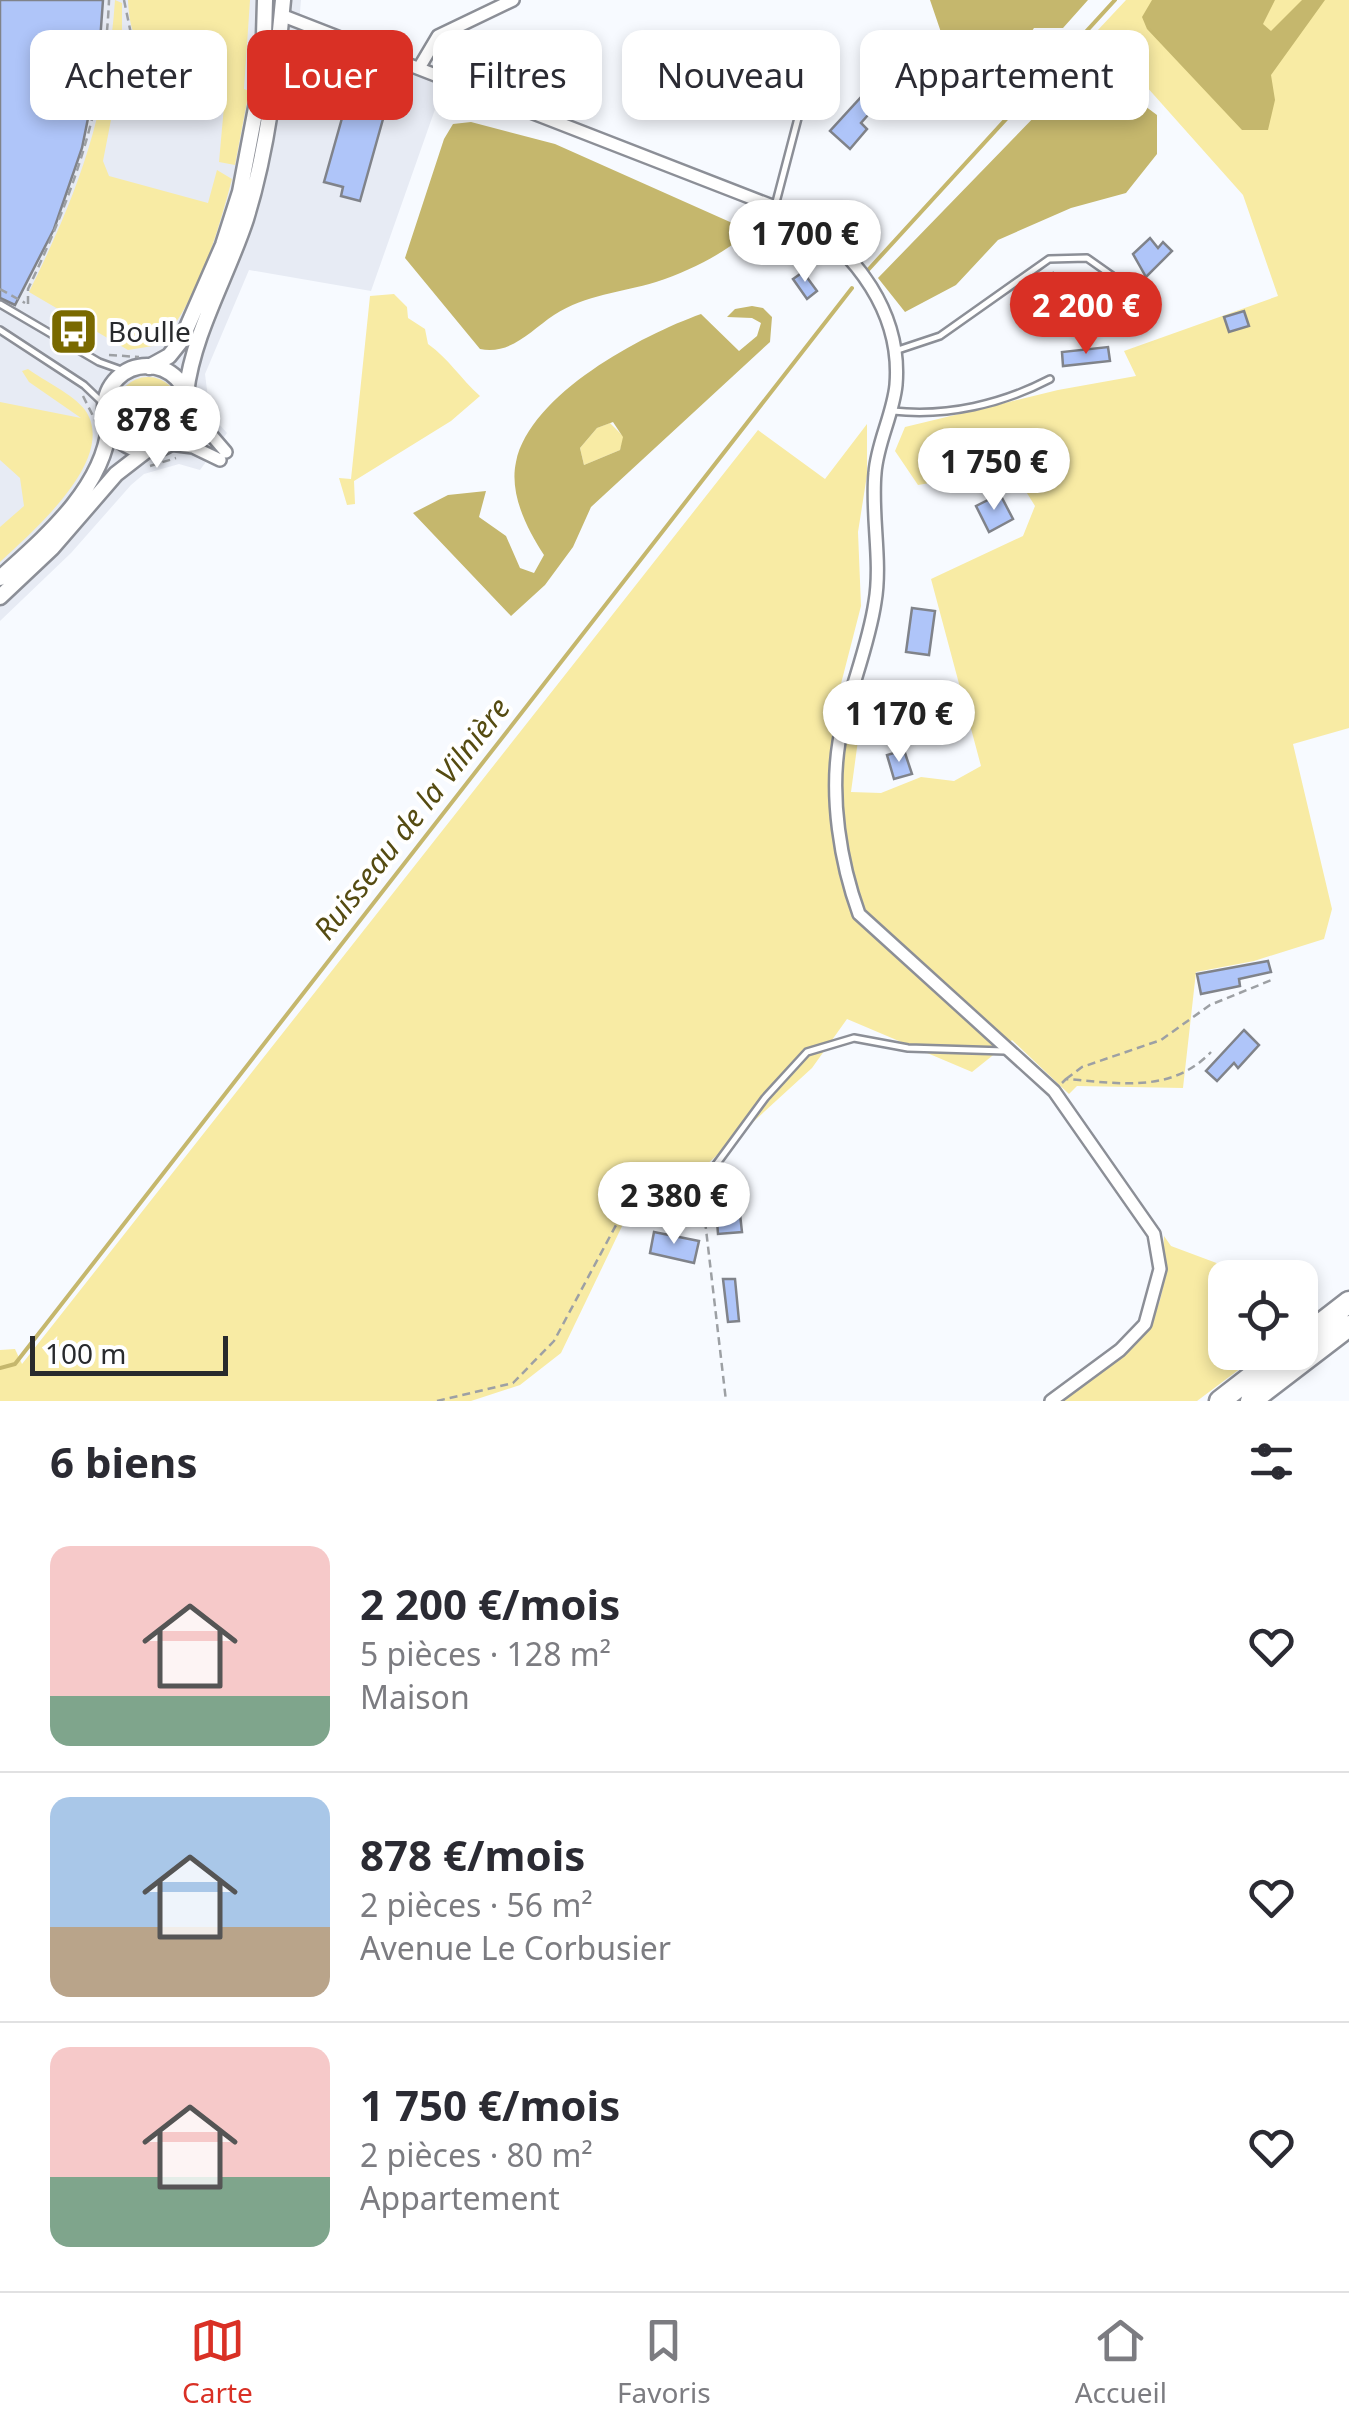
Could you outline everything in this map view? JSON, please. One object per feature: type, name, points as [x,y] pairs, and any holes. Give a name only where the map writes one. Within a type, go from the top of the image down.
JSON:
[{"type":"highway","points":[[1318,1326],[1349,1302]]},
{"type":"highway","points":[[1250,1401],[1349,1326]]},
{"type":"highway","points":[[1220,1401],[1260,1370]]},
{"type":"street","points":[[0,578],[41,539],[92,478],[106,453],[106,406],[112,386],[145,362],[168,356],[181,341],[217,259],[240,192],[263,71],[265,0]]},
{"type":"street","points":[[419,68],[438,36],[513,0]]},
{"type":"street","points":[[169,444],[186,424],[195,348],[229,269],[255,186],[274,90],[282,8],[419,68],[775,206],[820,229],[852,260],[881,304],[895,351],[890,410],[874,474],[876,598],[839,740],[835,783],[845,861],[859,914],[1054,1092],[1154,1234],[1160,1269],[1153,1308],[1137,1335],[1051,1401]]},
{"type":"street","points":[[0,597],[52,548],[116,474],[147,450],[169,444],[223,456],[170,373],[145,362]]},
{"type":"street","points":[[104,430],[125,444],[147,450]]},
{"type":"lane","points":[[775,206],[798,120]]},
{"type":"lane","points":[[895,351],[940,336],[1049,259],[1086,258],[1114,277],[1114,295]]},
{"type":"lane","points":[[0,304],[104,363],[128,372]]},
{"type":"lane","points":[[0,330],[88,388],[106,406]]},
{"type":"lane","points":[[890,410],[924,414],[984,404],[1021,394],[1050,380]]},
{"type":"lane","points":[[701,1185],[766,1098],[807,1052],[854,1038],[908,1048],[1005,1050]]},
{"type":"path","points":[[0,290],[26,303],[28,289],[68,202],[88,145],[100,88],[109,0]]},
{"type":"path","points":[[124,0],[130,30]]},
{"type":"path","points":[[104,363],[109,354],[145,362]]},
{"type":"path","points":[[88,388],[82,398],[104,430]]},
{"type":"path","points":[[1054,1092],[1082,1066],[1161,1040],[1210,1005],[1274,979]]},
{"type":"path","points":[[1066,1079],[1132,1084],[1166,1081],[1193,1071],[1211,1052]]},
{"type":"path","points":[[437,1401],[513,1383],[554,1341],[623,1212],[643,1199],[701,1185],[726,1401]]},
{"type":"shaded area","points":[[0,0],[301,0],[299,24],[314,30],[247,30],[247,120],[413,120],[413,69],[433,76],[433,115],[371,291],[249,270],[205,374],[210,414],[227,433],[200,470],[179,464],[144,474],[71,553],[0,621]]},
{"type":"shaded area","points":[[115,0],[122,3],[122,30],[112,30]]},
{"type":"shaded area","points":[[128,0],[250,0],[244,89],[247,102],[235,165],[219,162],[223,120],[227,120],[227,30],[133,30]]},
{"type":"shaded area","points":[[930,0],[1088,0],[1063,28],[940,30]]},
{"type":"shaded area","points":[[1126,0],[1349,0],[1349,728],[1293,744],[1332,909],[1324,939],[1254,961],[1196,972],[1183,1088],[1077,1086],[1069,1094],[1012,1040],[972,1072],[847,1019],[812,1068],[691,1179],[638,1193],[561,1353],[520,1385],[471,1401],[0,1401],[0,1350],[15,1349],[22,1364],[758,430],[825,479],[867,424],[867,475],[858,532],[861,606],[834,711],[861,718],[851,792],[881,793],[921,777],[954,781],[981,766],[931,579],[1023,536],[1035,506],[1012,469],[918,485],[895,451],[905,427],[1058,390],[1136,376],[1124,351],[1278,296],[1243,195],[1149,89],[1149,30],[1098,30]]},
{"type":"shaded area","points":[[1152,0],[1275,0],[1263,24],[1271,31],[1302,0],[1325,0],[1271,75],[1275,100],[1268,130],[1242,130],[1147,29],[1142,17]]},
{"type":"shaded area","points":[[1149,109],[1157,115],[1157,154],[1126,193],[1071,208],[998,240],[956,285],[905,312],[878,278],[1031,120],[1149,120]]},
{"type":"shaded area","points":[[96,120],[111,120],[103,161],[109,176],[208,203],[217,170],[232,179],[213,245],[195,288],[159,345],[128,350],[29,292],[88,151]]},
{"type":"shaded area","points":[[471,122],[555,144],[739,226],[745,235],[714,257],[680,273],[579,303],[511,345],[480,349],[405,258],[444,139],[453,124]]},
{"type":"shaded area","points":[[394,294],[407,307],[408,318],[425,329],[428,344],[480,396],[451,421],[354,481],[355,504],[347,505],[339,478],[351,479],[370,296]]},
{"type":"shaded area","points":[[763,308],[772,317],[770,342],[591,507],[573,547],[545,585],[511,616],[413,513],[448,495],[486,491],[479,517],[506,536],[520,568],[534,573],[544,555],[521,511],[514,474],[526,437],[543,413],[565,391],[620,352],[701,314],[739,351],[757,336],[761,323],[752,318],[727,317],[735,309]],"holes":[[[613,422],[623,437],[620,450],[584,465],[580,448],[597,428]]]},
{"type":"shaded area","points":[[28,369],[85,410],[92,429],[90,450],[67,493],[0,562],[0,527],[24,506],[20,478],[0,460],[0,402],[81,418],[29,382],[22,371]]},
{"type":"shaded area","points":[[148,377],[170,387],[180,409],[170,431],[148,441],[126,431],[116,409],[126,387]]},
{"type":"shaded area","points":[[610,423],[624,437],[620,450],[584,465],[580,448],[597,428]]},
{"type":"shaded area","points":[[1164,1236],[1171,1246],[1208,1260],[1208,1370],[1238,1370],[1197,1401],[1061,1401],[1136,1341],[1156,1310],[1164,1271]]},
{"type":"building","points":[[0,0],[103,0],[101,30],[30,30],[30,120],[88,120],[54,229],[15,305],[0,298]]},
{"type":"building","points":[[860,98],[860,120],[867,129],[850,149],[830,131]]},
{"type":"building","points":[[341,120],[383,120],[360,201],[341,196],[343,187],[324,182]]},
{"type":"building","points":[[1150,238],[1158,248],[1163,242],[1172,251],[1146,277],[1133,254]]},
{"type":"building","points":[[803,272],[817,291],[807,299],[793,279]]},
{"type":"building","points":[[1053,273],[1058,294],[1092,286],[1096,302],[1029,317],[1024,291],[1040,287],[1038,277]]},
{"type":"building","points":[[1244,311],[1249,326],[1229,332],[1224,317]]},
{"type":"building","points":[[1108,347],[1110,361],[1063,366],[1062,352]]},
{"type":"building","points":[[1000,494],[1013,519],[989,532],[976,506]]},
{"type":"building","points":[[912,608],[935,611],[929,655],[906,652]]},
{"type":"building","points":[[904,750],[912,774],[894,779],[887,755]]},
{"type":"building","points":[[1268,961],[1271,972],[1239,979],[1240,986],[1201,994],[1197,974]]},
{"type":"building","points":[[1244,1030],[1259,1045],[1238,1068],[1234,1063],[1217,1081],[1206,1071]]},
{"type":"building","points":[[724,1170],[732,1181],[715,1194],[714,1178]]},
{"type":"building","points":[[739,1205],[742,1232],[718,1234],[716,1207]]},
{"type":"building","points":[[654,1232],[699,1241],[694,1263],[650,1253]]},
{"type":"building","points":[[723,1279],[735,1279],[739,1321],[728,1322]]},
{"type":"waterway","name":"Ruisseau de la Vilnière","points":[[868,270],[1115,0]]},
{"type":"waterway","name":"Ruisseau de la Vilnière","points":[[0,1368],[15,1364],[852,288]]},
{"type":"place","name":"Boulle","points":[[73,331]]}]
